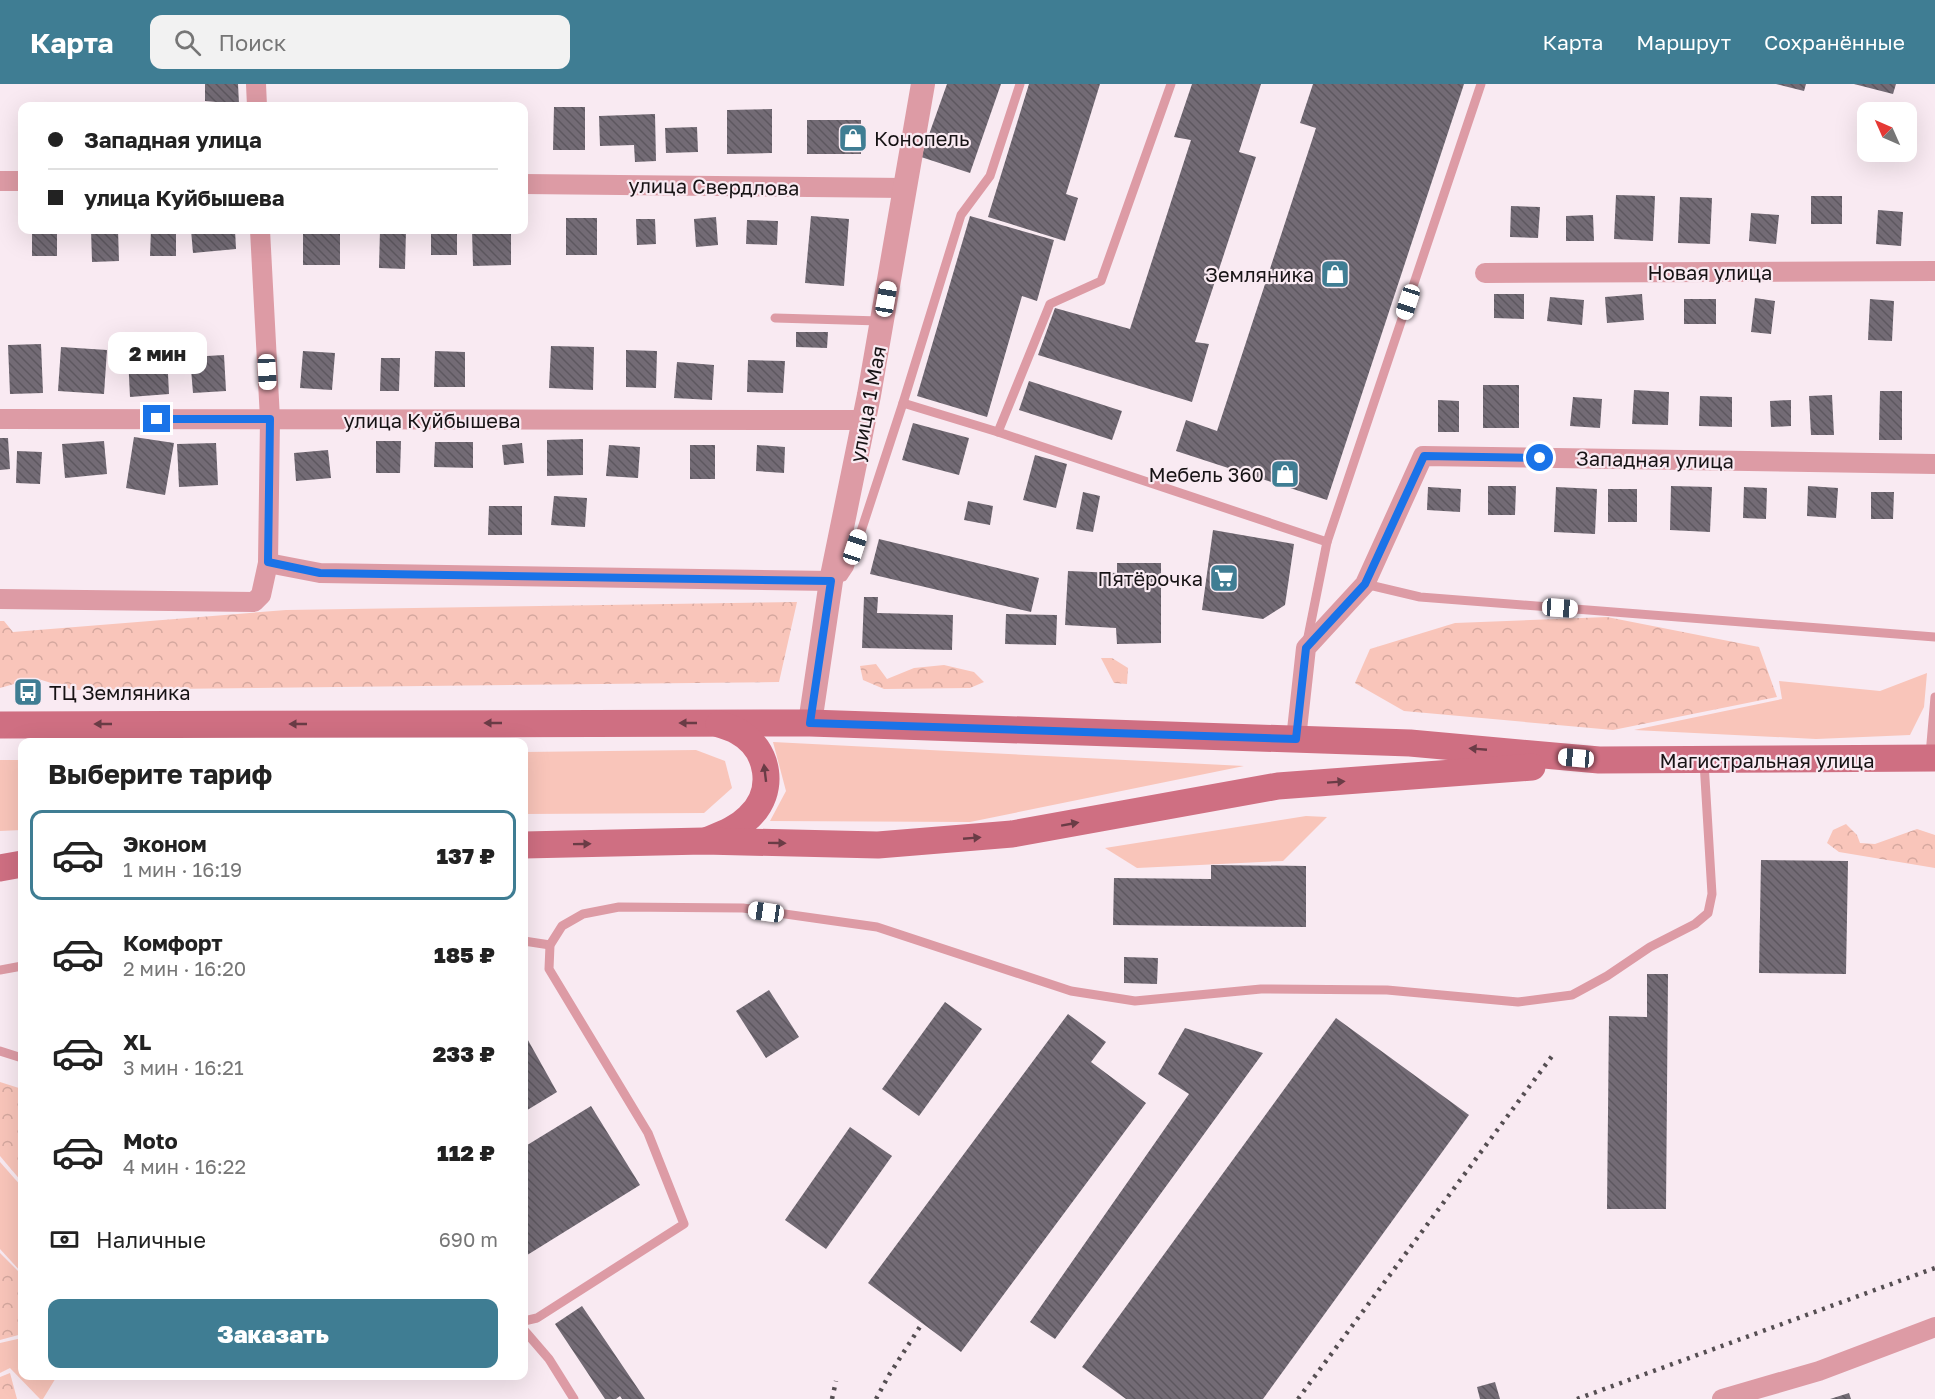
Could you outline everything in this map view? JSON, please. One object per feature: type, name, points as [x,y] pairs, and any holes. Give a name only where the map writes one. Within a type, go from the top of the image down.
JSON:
[{"type":"main road","points":[[704,842],[731,831],[750,817],[764,798],[767,778],[763,758],[751,742],[738,731],[718,723]]},
{"type":"main road","points":[[0,725],[810,723],[1410,743],[1599,760]]},
{"type":"main road","name":"Магистральная улица","points":[[1599,760],[1933,758]]},
{"type":"main road","points":[[528,845],[704,842],[878,845],[1012,834],[1278,786],[1599,760]]},
{"type":"main road","points":[[0,868],[18,865]]},
{"type":"street","points":[[256,84],[257,102]]},
{"type":"street","name":"улица 1 Мая","points":[[810,723],[831,581],[864,420],[923,84]]},
{"type":"street","points":[[0,181],[18,181]]},
{"type":"street","name":"улица Свердлова","points":[[528,184],[905,188]]},
{"type":"street","points":[[0,599],[254,602],[261,595],[268,562],[270,419],[261,234]]},
{"type":"street","name":"Новая улица","points":[[1485,273],[1935,271]]},
{"type":"street","name":"улица Куйбышева","points":[[0,419],[864,420]]},
{"type":"street","name":"Западная улица","points":[[1306,648],[1365,584],[1424,456],[1935,464]]},
{"type":"street","points":[[268,562],[320,573],[831,581]]},
{"type":"street","points":[[1296,739],[1306,648]]},
{"type":"street","points":[[1722,1399],[1819,1371],[1935,1328]]},
{"type":"lane","points":[[831,581],[843,577],[849,568],[961,215],[990,176],[1020,84]]},
{"type":"lane","points":[[998,432],[1050,304],[1101,281],[1171,84]]},
{"type":"lane","points":[[1306,648],[1328,542],[1481,84]]},
{"type":"lane","points":[[775,318],[882,321]]},
{"type":"lane","points":[[903,403],[998,432],[1328,542]]},
{"type":"lane","points":[[1365,584],[1420,597],[1935,637]]},
{"type":"lane","points":[[1933,758],[1935,697]]},
{"type":"lane","points":[[528,1320],[537,1318],[684,1224],[648,1132],[549,969],[550,945],[562,927],[583,914],[619,907],[743,908],[877,927],[1071,991],[1135,1001],[1261,989],[1387,990],[1518,1002],[1572,995],[1607,976],[1650,947],[1695,924],[1708,913],[1712,894],[1704,761]]},
{"type":"lane","points":[[528,942],[550,945]]},
{"type":"lane","points":[[0,970],[18,967]]},
{"type":"lane","points":[[0,1051],[18,1057]]},
{"type":"lane","points":[[528,1335],[549,1359],[574,1399]]},
{"type":"green space","points":[[797,602],[779,682],[74,690],[35,678],[0,688],[0,621],[4,621],[13,632],[286,610]]},
{"type":"green space","points":[[1607,617],[1759,647],[1777,697],[1613,730],[1404,711],[1355,683],[1370,649],[1455,623]]},
{"type":"green space","points":[[1101,658],[1112,658],[1128,668],[1127,684],[1114,683]]},
{"type":"green space","points":[[876,664],[887,679],[914,668],[944,665],[974,672],[984,682],[970,688],[884,689],[863,680],[860,666]]},
{"type":"green space","points":[[1927,673],[1924,707],[1910,735],[1816,739],[1634,730],[1782,699],[1779,681],[1880,691]]},
{"type":"green space","points":[[773,742],[1244,766],[970,822],[770,821],[786,791]]},
{"type":"green space","points":[[696,750],[725,761],[732,788],[704,813],[528,814],[528,752]]},
{"type":"green space","points":[[0,760],[18,760],[18,830],[0,831]]},
{"type":"green space","points":[[1306,816],[1327,817],[1283,861],[1137,868],[1105,848]]},
{"type":"green space","points":[[1846,824],[1857,835],[1860,843],[1875,844],[1917,829],[1935,835],[1935,868],[1839,852],[1827,843],[1833,830]]},
{"type":"green space","points":[[0,1082],[18,1088],[18,1177],[0,1156]]},
{"type":"green space","points":[[0,1162],[18,1182],[18,1269],[0,1249]]},
{"type":"green space","points":[[0,1253],[18,1271],[18,1335],[0,1340]]},
{"type":"green space","points":[[18,1339],[18,1376],[10,1368],[0,1373],[0,1343]]},
{"type":"green space","points":[[10,1373],[17,1399],[0,1399],[0,1377]]},
{"type":"green space","points":[[22,1380],[55,1380],[43,1399],[40,1399]]},
{"type":"building","points":[[205,84],[238,84],[239,102],[205,101]]},
{"type":"building","points":[[947,84],[1001,84],[970,173],[921,157]]},
{"type":"building","points":[[1029,84],[1100,84],[1066,194],[1078,198],[1065,241],[988,217]]},
{"type":"building","points":[[1192,84],[1261,84],[1239,152],[1256,157],[1195,342],[1209,344],[1192,402],[1038,355],[1055,308],[1130,329],[1191,140],[1174,137]]},
{"type":"building","name":"Земляника","points":[[1313,84],[1464,84],[1327,500],[1176,451],[1186,420],[1217,431],[1316,128],[1300,123]]},
{"type":"building","points":[[1776,84],[1806,84],[1804,91]]},
{"type":"building","points":[[1854,84],[1896,84],[1893,94]]},
{"type":"building","points":[[554,107],[585,107],[585,150],[553,150]]},
{"type":"building","points":[[772,109],[772,153],[727,154],[727,110]]},
{"type":"building","points":[[655,114],[656,161],[635,162],[634,145],[600,146],[599,116]]},
{"type":"building","points":[[807,120],[861,120],[861,154],[807,154]]},
{"type":"building","points":[[697,127],[698,152],[666,153],[665,128]]},
{"type":"building","points":[[1616,195],[1655,196],[1653,241],[1614,239]]},
{"type":"building","points":[[1811,196],[1842,196],[1842,224],[1811,224]]},
{"type":"building","points":[[1680,197],[1712,198],[1710,244],[1678,243]]},
{"type":"building","points":[[1511,206],[1540,207],[1538,238],[1510,237]]},
{"type":"building","points":[[1878,210],[1903,212],[1901,246],[1876,244]]},
{"type":"building","points":[[1751,213],[1779,215],[1776,244],[1749,241]]},
{"type":"building","points":[[1593,215],[1594,241],[1566,241],[1566,216]]},
{"type":"building","points":[[811,216],[849,219],[844,286],[805,283]]},
{"type":"building","points":[[970,216],[1054,240],[1037,301],[1022,296],[987,417],[917,396]]},
{"type":"building","points":[[716,217],[718,245],[696,247],[694,219]]},
{"type":"building","points":[[566,218],[597,218],[597,255],[566,255]]},
{"type":"building","points":[[636,219],[655,219],[656,244],[637,245]]},
{"type":"building","points":[[747,220],[778,221],[777,245],[746,244]]},
{"type":"building","points":[[32,234],[57,234],[57,256],[32,256]]},
{"type":"building","points":[[91,234],[118,234],[119,261],[92,262]]},
{"type":"building","points":[[151,234],[176,234],[176,256],[150,256]]},
{"type":"building","points":[[191,234],[235,234],[236,249],[193,253]]},
{"type":"building","points":[[303,234],[340,234],[340,265],[303,265]]},
{"type":"building","points":[[380,234],[406,234],[405,269],[379,268]]},
{"type":"building","points":[[431,234],[457,234],[457,255],[431,255]]},
{"type":"building","points":[[472,234],[511,234],[511,265],[473,266]]},
{"type":"building","points":[[1494,294],[1524,294],[1524,319],[1494,318]]},
{"type":"building","points":[[1642,294],[1644,320],[1607,323],[1605,297]]},
{"type":"building","points":[[1550,297],[1584,300],[1582,325],[1547,321]]},
{"type":"building","points":[[1755,298],[1775,301],[1771,334],[1751,332]]},
{"type":"building","points":[[1684,299],[1716,299],[1716,324],[1684,324]]},
{"type":"building","points":[[1870,299],[1894,301],[1892,341],[1868,340]]},
{"type":"building","points":[[796,332],[828,332],[827,348],[796,347]]},
{"type":"building","points":[[166,334],[169,394],[130,397],[127,336]]},
{"type":"building","points":[[41,344],[43,393],[10,394],[8,345]]},
{"type":"building","points":[[551,346],[594,347],[593,390],[549,388]]},
{"type":"building","points":[[61,347],[107,350],[104,394],[58,391]]},
{"type":"building","points":[[626,350],[657,351],[656,388],[626,387]]},
{"type":"building","points":[[303,351],[335,353],[332,390],[300,388]]},
{"type":"building","points":[[435,351],[465,352],[465,387],[434,387]]},
{"type":"building","points":[[224,355],[226,391],[193,393],[190,357]]},
{"type":"building","points":[[381,358],[400,358],[399,391],[380,391]]},
{"type":"building","points":[[748,360],[785,361],[783,393],[747,392]]},
{"type":"building","points":[[677,362],[714,365],[712,400],[674,398]]},
{"type":"building","points":[[1029,381],[1122,411],[1112,440],[1019,410]]},
{"type":"building","points":[[1483,385],[1519,385],[1519,428],[1483,428]]},
{"type":"building","points":[[1634,390],[1669,392],[1668,425],[1632,424]]},
{"type":"building","points":[[1880,391],[1902,391],[1902,440],[1879,440]]},
{"type":"building","points":[[1832,395],[1834,435],[1811,435],[1809,396]]},
{"type":"building","points":[[1700,396],[1732,397],[1732,427],[1699,426]]},
{"type":"building","points":[[1573,397],[1602,399],[1600,428],[1570,426]]},
{"type":"building","points":[[1438,400],[1459,401],[1459,432],[1438,432]]},
{"type":"building","points":[[1791,400],[1791,426],[1771,427],[1770,401]]},
{"type":"building","points":[[913,423],[969,438],[959,475],[902,460]]},
{"type":"building","points":[[134,437],[174,443],[165,495],[126,488]]},
{"type":"building","points":[[0,438],[8,438],[10,469],[0,470]]},
{"type":"building","points":[[583,439],[583,475],[547,476],[547,440]]},
{"type":"building","points":[[104,441],[107,474],[65,478],[62,444]]},
{"type":"building","points":[[376,441],[401,441],[400,473],[376,473]]},
{"type":"building","points":[[435,442],[473,442],[473,468],[434,467]]},
{"type":"building","points":[[216,443],[218,485],[179,487],[177,444]]},
{"type":"building","points":[[522,443],[524,463],[504,465],[502,445]]},
{"type":"building","points":[[609,445],[640,447],[638,478],[606,476]]},
{"type":"building","points":[[690,445],[715,445],[715,479],[690,479]]},
{"type":"building","points":[[757,445],[785,447],[784,473],[756,471]]},
{"type":"building","points":[[328,450],[331,478],[296,481],[294,453]]},
{"type":"building","points":[[17,451],[42,452],[40,484],[16,483]]},
{"type":"building","points":[[1035,455],[1067,464],[1056,508],[1023,500]]},
{"type":"building","points":[[1488,486],[1516,486],[1515,515],[1488,515]]},
{"type":"building","points":[[1671,486],[1712,487],[1710,532],[1670,530]]},
{"type":"building","points":[[1808,486],[1838,488],[1836,518],[1807,516]]},
{"type":"building","points":[[1428,487],[1461,489],[1460,512],[1427,510]]},
{"type":"building","points":[[1556,487],[1597,489],[1595,534],[1554,532]]},
{"type":"building","points":[[1744,487],[1767,488],[1766,519],[1743,518]]},
{"type":"building","points":[[1608,489],[1637,489],[1637,522],[1608,522]]},
{"type":"building","points":[[1083,492],[1100,496],[1093,532],[1076,529]]},
{"type":"building","points":[[1871,492],[1894,492],[1893,519],[1871,519]]},
{"type":"building","points":[[554,496],[587,498],[585,527],[551,525]]},
{"type":"building","points":[[968,501],[993,506],[990,525],[964,520]]},
{"type":"building","points":[[489,506],[522,506],[522,535],[488,535]]},
{"type":"building","points":[[1213,530],[1294,544],[1285,605],[1263,619],[1202,610]]},
{"type":"building","points":[[879,539],[1039,578],[1031,612],[870,574]]},
{"type":"building","points":[[1117,563],[1161,563],[1161,643],[1117,644],[1116,628],[1065,625],[1068,571],[1117,573]]},
{"type":"building","points":[[864,597],[878,597],[877,613],[953,615],[952,650],[862,648]]},
{"type":"building","points":[[1006,614],[1057,615],[1056,645],[1005,644]]},
{"type":"building","points":[[1761,860],[1848,861],[1846,974],[1759,973]]},
{"type":"building","points":[[1211,865],[1306,866],[1306,927],[1113,925],[1114,878],[1211,879]]},
{"type":"building","points":[[1124,957],[1158,958],[1157,984],[1124,983]]},
{"type":"building","points":[[1647,974],[1668,974],[1666,1209],[1607,1209],[1609,1016],[1647,1017]]},
{"type":"building","points":[[769,990],[799,1037],[766,1058],[736,1011]]},
{"type":"building","points":[[945,1002],[982,1029],[919,1116],[882,1089]]},
{"type":"building","points":[[1068,1014],[1106,1042],[1091,1062],[1146,1103],[961,1352],[868,1283]]},
{"type":"building","points":[[1336,1018],[1469,1115],[1263,1399],[1126,1399],[1082,1367]]},
{"type":"building","points":[[1185,1028],[1263,1053],[1055,1339],[1030,1322],[1189,1094],[1158,1074]]},
{"type":"building","points":[[528,1040],[557,1092],[528,1110]]},
{"type":"building","points":[[591,1106],[640,1185],[528,1255],[528,1145]]},
{"type":"building","points":[[850,1127],[892,1156],[826,1249],[785,1220]]},
{"type":"building","points":[[582,1306],[645,1399],[622,1399],[620,1396],[616,1399],[605,1399],[555,1324]]},
{"type":"building","points":[[1495,1382],[1500,1399],[1480,1399],[1477,1387]]},
{"type":"building","points":[[1849,1393],[1851,1399],[1830,1399]]},
{"type":"railway","points":[[1298,1399],[1555,1052]]},
{"type":"railway","points":[[1577,1399],[1935,1268]]},
{"type":"railway","points":[[876,1399],[923,1322]]},
{"type":"railway","points":[[832,1399],[836,1381]]},
{"type":"place","name":"Конопель","points":[[853,138]]},
{"type":"place","name":"Земляника","points":[[1335,274]]},
{"type":"place","name":"Мебель 360","points":[[1285,474]]},
{"type":"place","name":"Пятёрочка","points":[[1224,578]]},
{"type":"place","name":"ТЦ Земляника","points":[[28,692]]},
{"type":"route","points":[[157,419],[270,419],[268,562],[320,573],[831,581],[810,723],[1296,739],[1306,648],[1365,584],[1424,456],[1540,458]]}]
